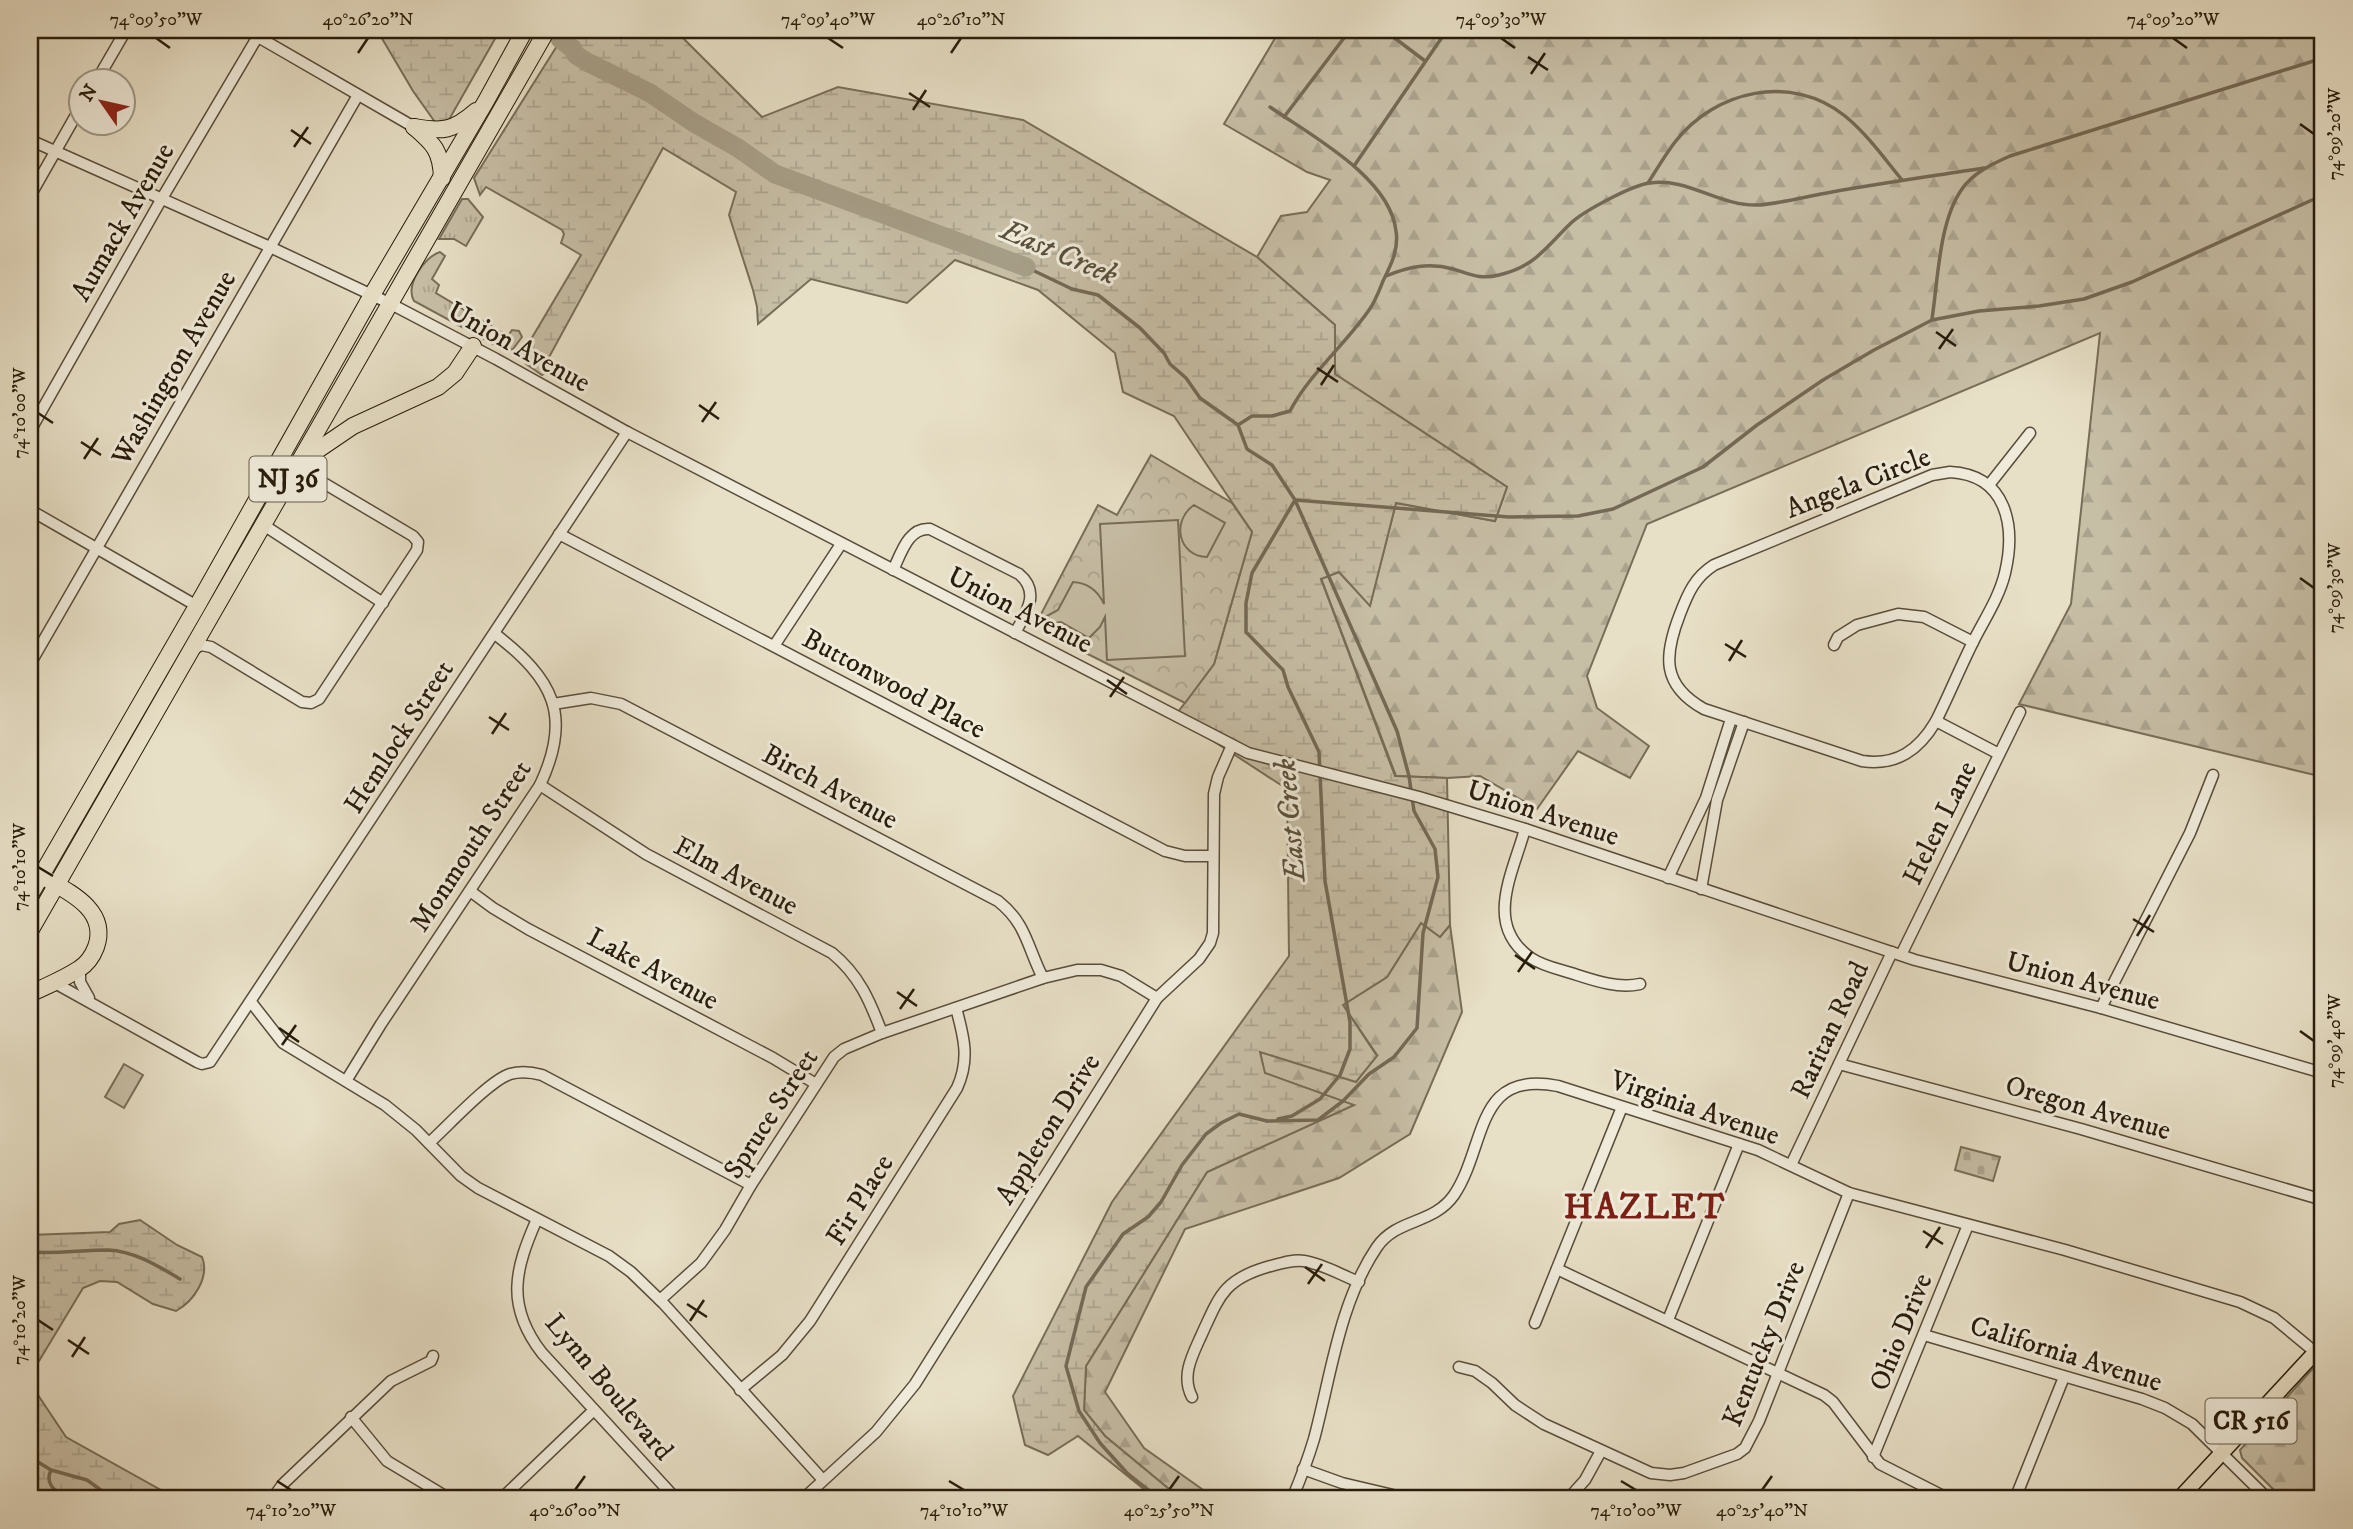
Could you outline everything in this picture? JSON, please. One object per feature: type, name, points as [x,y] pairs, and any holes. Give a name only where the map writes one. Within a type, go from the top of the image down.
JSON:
[{"type":"highway","name":"NJ 36","points":[[30,895],[35,873],[197,606],[525,30]]},
{"type":"highway","name":"NJ 36","points":[[30,931],[547,30]]},
{"type":"highway","points":[[414,127],[439,131],[450,129],[486,101]]},
{"type":"highway","points":[[414,127],[436,147],[442,163],[442,178]]},
{"type":"highway","points":[[295,466],[353,426],[438,387],[455,373],[473,346]]},
{"type":"highway","points":[[30,994],[80,968],[95,950],[98,933],[97,921],[88,906],[35,873]]},
{"type":"main road","name":"CR 516","points":[[2179,1499],[2319,1348]]},
{"type":"street","points":[[105,66],[126,30]]},
{"type":"street","points":[[246,30],[414,127]]},
{"type":"street","name":"Aumack Avenue","points":[[30,431],[258,36]]},
{"type":"street","name":"Washington Avenue","points":[[30,664],[358,95]]},
{"type":"street","points":[[30,196],[66,133]]},
{"type":"street","name":"Union Avenue","points":[[30,140],[391,304],[473,346],[627,432],[1248,753],[1419,797],[1897,954],[2101,1008],[2323,1073]]},
{"type":"street","name":"Hemlock Street","points":[[103,1008],[197,1062],[205,1064],[213,1059],[627,432]]},
{"type":"street","points":[[1989,485],[2030,433]]},
{"type":"street","points":[[187,654],[201,645],[211,647],[302,702],[311,703],[319,699],[417,550],[418,542],[413,536],[295,466]]},
{"type":"street","name":"Angela Circle","points":[[1959,472],[1989,485],[2004,505],[2010,534],[2000,590],[1936,721],[1914,750],[1898,759],[1875,763],[1862,761],[1704,709],[1684,694],[1671,674],[1668,661],[1671,636],[1687,595],[1696,580],[1714,565],[1932,475],[1959,472]]},
{"type":"street","points":[[30,510],[197,606]]},
{"type":"street","points":[[262,524],[383,603]]},
{"type":"street","points":[[893,570],[912,534],[923,528],[930,529],[1019,574],[1025,579],[1031,593],[1028,609],[1015,633]]},
{"type":"street","name":"Buttonwood Place","points":[[559,534],[1165,851],[1185,856],[1212,856]]},
{"type":"street","points":[[774,646],[841,544]]},
{"type":"street","points":[[1834,645],[1838,637],[1857,625],[1898,614],[1924,617],[1973,642]]},
{"type":"street","name":"Monmouth Street","points":[[346,1082],[540,785],[551,761],[556,728],[553,704],[546,687],[533,667],[495,634]]},
{"type":"street","name":"Birch Avenue","points":[[553,704],[591,698],[621,704],[998,901],[1011,911],[1019,922],[1043,978]]},
{"type":"street","name":"Helen Lane","points":[[1897,954],[2020,712]]},
{"type":"street","points":[[1668,878],[1706,799],[1731,719]]},
{"type":"street","points":[[1936,721],[1999,754]]},
{"type":"street","points":[[1701,889],[1717,800],[1744,722]]},
{"type":"street","name":"Appleton Drive","points":[[803,1499],[876,1432],[915,1384],[1157,998],[1199,959],[1210,943],[1213,933],[1213,794],[1232,745]]},
{"type":"street","points":[[2101,1008],[2190,833],[2213,775]]},
{"type":"street","name":"Elm Avenue","points":[[540,785],[646,854],[832,953],[863,987],[882,1032]]},
{"type":"street","points":[[1525,830],[1504,898],[1505,922],[1513,941],[1531,958],[1542,964],[1600,982],[1630,986],[1640,984]]},
{"type":"street","name":"Lake Avenue","points":[[470,891],[528,929],[773,1058],[816,1084]]},
{"type":"street","name":"Raritan Road","points":[[1791,1165],[1839,1064],[1897,954]]},
{"type":"street","points":[[80,968],[83,991],[103,1008]]},
{"type":"street","name":"Spruce Street","points":[[660,1300],[701,1264],[816,1084],[834,1057],[844,1049],[882,1032],[1043,978],[1077,970],[1101,970],[1121,976],[1157,998]]},
{"type":"street","points":[[53,982],[103,1008]]},
{"type":"street","points":[[251,1002],[283,1043],[385,1105],[429,1143],[461,1176],[478,1188],[620,1263],[660,1300],[823,1480]]},
{"type":"street","name":"Fir Place","points":[[740,1390],[782,1354],[810,1321],[957,1088],[964,1071],[966,1050],[956,1008]]},
{"type":"street","name":"Oregon Avenue","points":[[1839,1064],[2081,1129],[2323,1200]]},
{"type":"street","points":[[429,1143],[499,1079],[520,1072],[531,1072],[542,1075],[751,1185]]},
{"type":"street","name":"Virginia Avenue","points":[[1292,1499],[1314,1439],[1338,1335],[1376,1248],[1396,1229],[1433,1216],[1447,1204],[1458,1187],[1494,1101],[1501,1094],[1530,1084],[1551,1085],[1758,1150],[1849,1193],[2065,1250],[2240,1302],[2274,1318],[2319,1348]]},
{"type":"street","points":[[1535,1323],[1622,1107]]},
{"type":"street","points":[[1668,1320],[1739,1144]]},
{"type":"street","name":"Kentucky Drive","points":[[1459,1367],[1475,1371],[1515,1405],[1544,1424],[1641,1470],[1657,1475],[1685,1474],[1737,1454],[1745,1448],[1755,1430],[1849,1193]]},
{"type":"street","name":"Lynn Boulevard","points":[[537,1219],[520,1259],[517,1282],[523,1322],[536,1345],[676,1499]]},
{"type":"street","name":"Ohio Drive","points":[[1873,1457],[1968,1225]]},
{"type":"street","points":[[1192,1397],[1187,1378],[1190,1359],[1219,1297],[1237,1279],[1248,1272],[1280,1263],[1303,1261],[1359,1282]]},
{"type":"street","points":[[1557,1269],[1824,1395],[1833,1402],[1873,1457],[1886,1468],[1949,1499]]},
{"type":"street","name":"California Avenue","points":[[1924,1335],[2165,1408],[2192,1424],[2268,1499]]},
{"type":"street","points":[[272,1499],[284,1484],[391,1381],[430,1361],[433,1356]]},
{"type":"street","points":[[2015,1499],[2064,1377]]},
{"type":"street","points":[[501,1499],[594,1410]]},
{"type":"street","points":[[351,1418],[387,1461],[450,1499]]},
{"type":"street","points":[[1568,1499],[1585,1480],[1601,1451]]},
{"type":"street","points":[[1303,1469],[1342,1483],[1410,1499]]},
{"type":"green space","points":[[377,30],[500,30],[442,132],[413,91]]},
{"type":"green space","points":[[567,30],[675,30],[762,117],[838,87],[1023,120],[1257,257],[1335,325],[1335,374],[1507,487],[1495,521],[1396,503],[1370,606],[1339,572],[1321,579],[1395,776],[1447,778],[1450,925],[1440,937],[1421,923],[1387,977],[1343,1005],[1377,1056],[1356,1082],[1260,1052],[1265,1073],[1354,1105],[1207,1172],[1086,1366],[1084,1410],[1105,1436],[1181,1499],[1156,1499],[1078,1436],[1048,1455],[1025,1445],[1013,1396],[1112,1202],[1289,956],[1287,789],[1175,716],[1214,664],[1252,532],[1174,416],[1123,392],[1115,353],[1038,290],[955,260],[907,303],[811,279],[758,324],[753,290],[729,215],[736,192],[663,148],[548,359],[545,373],[542,375],[526,364],[524,356],[530,341],[581,255],[561,243],[564,234],[562,230],[486,187],[480,195],[474,178]]},
{"type":"green space","points":[[1280,30],[2323,30],[2323,777],[2019,704],[2071,604],[2100,333],[1647,524],[1587,676],[1597,708],[1649,746],[1630,778],[1578,751],[1537,809],[1480,776],[1396,776],[1321,578],[1339,572],[1370,605],[1396,503],[1495,521],[1507,487],[1335,374],[1335,325],[1257,257],[1281,216],[1307,212],[1330,180],[1307,172],[1224,124]]},
{"type":"green space","points":[[462,199],[468,199],[483,217],[466,246],[454,239],[439,239]]},
{"type":"green space","points":[[440,252],[445,256],[432,279],[439,285],[436,293],[508,336],[512,330],[519,331],[522,337],[513,349],[506,351],[414,301],[412,287],[418,272],[422,265]]},
{"type":"green space","points":[[1151,455],[1232,503],[1252,532],[1214,664],[1185,703],[1044,632],[1039,618],[1098,505],[1117,515]]},
{"type":"green space","points":[[1194,505],[1225,523],[1207,557],[1190,551],[1181,537],[1182,520]]},
{"type":"green space","points":[[1178,520],[1185,656],[1107,660],[1105,617],[1089,638],[1061,622],[1048,624],[1045,617],[1058,610],[1073,582],[1092,588],[1104,604],[1100,524]]},
{"type":"green space","points":[[1421,923],[1440,937],[1450,925],[1462,1012],[1410,1134],[1339,1178],[1185,1229],[1105,1392],[1144,1448],[1216,1499],[1181,1499],[1105,1436],[1084,1410],[1086,1366],[1207,1172],[1353,1105],[1264,1073],[1260,1051],[1377,1055],[1343,1005],[1387,977]]},
{"type":"green space","points":[[124,1064],[143,1075],[124,1108],[105,1097]]},
{"type":"green space","points":[[1961,1147],[2000,1157],[1993,1181],[1955,1170]]},
{"type":"green space","points":[[140,1220],[177,1245],[202,1257],[204,1272],[199,1288],[183,1307],[176,1311],[153,1304],[117,1282],[100,1281],[83,1288],[30,1376],[30,1235],[110,1232],[119,1224]]},
{"type":"green space","points":[[2316,1365],[2323,1371],[2323,1499],[2283,1499],[2242,1458],[2240,1450]]},
{"type":"green space","points":[[30,1383],[66,1437],[177,1499],[30,1499]]},
{"type":"waterway","points":[[1284,117],[1350,30]]},
{"type":"waterway","points":[[1384,30],[1425,61]]},
{"type":"waterway","points":[[1354,166],[1447,30]]},
{"type":"waterway","name":"East Creek","points":[[560,39],[587,62],[650,93],[775,174],[1026,267]]},
{"type":"waterway","points":[[1932,319],[1948,217],[1962,189],[1983,169],[2010,156],[2323,58]]},
{"type":"waterway","points":[[1648,183],[1675,142],[1692,124],[1711,110],[1755,93],[1778,92],[1802,95],[1824,103],[1845,116],[1868,138],[1902,180]]},
{"type":"waterway","points":[[1238,425],[1252,416],[1272,416],[1290,411],[1307,384],[1371,307],[1391,263],[1396,244],[1391,211],[1364,175],[1326,144],[1270,107]]},
{"type":"waterway","points":[[1386,276],[1427,266],[1444,267],[1481,277],[1512,271],[1539,255],[1586,212],[1621,193],[1650,183],[1677,184],[1731,202],[1759,205],[1984,168]]},
{"type":"waterway","points":[[1267,1121],[1318,1120],[1343,1101],[1369,1074],[1394,1057],[1417,1028],[1423,933],[1438,877],[1435,849],[1414,811],[1409,776],[1397,731],[1295,500],[1509,517],[1578,516],[1613,509],[1703,467],[1757,425],[1823,380],[1932,320],[1979,311],[2084,299],[2132,282],[2323,195]]},
{"type":"waterway","name":"East Creek","points":[[1026,267],[1072,289],[1098,295],[1140,328],[1164,353],[1170,364],[1186,378],[1200,398],[1238,425],[1247,449],[1272,465],[1295,500],[1252,573],[1246,603],[1246,632],[1283,670],[1288,687],[1319,752],[1325,881],[1350,1022],[1350,1049],[1340,1075],[1320,1099],[1292,1116],[1278,1119]]},
{"type":"waterway","name":"East Creek","points":[[1160,1499],[1127,1473],[1100,1443],[1079,1411],[1066,1366],[1086,1287],[1123,1234],[1148,1217],[1161,1202],[1182,1165],[1206,1134],[1239,1114],[1267,1121]]},
{"type":"waterway","points":[[30,1252],[118,1251],[146,1260],[180,1279]]},
{"type":"waterway","points":[[30,1457],[51,1470],[87,1480],[113,1499]]},
{"type":"waterway","points":[[51,1470],[50,1483],[66,1499]]},
{"type":"district","name":"HAZLET","points":[[1645,1208]]}]
